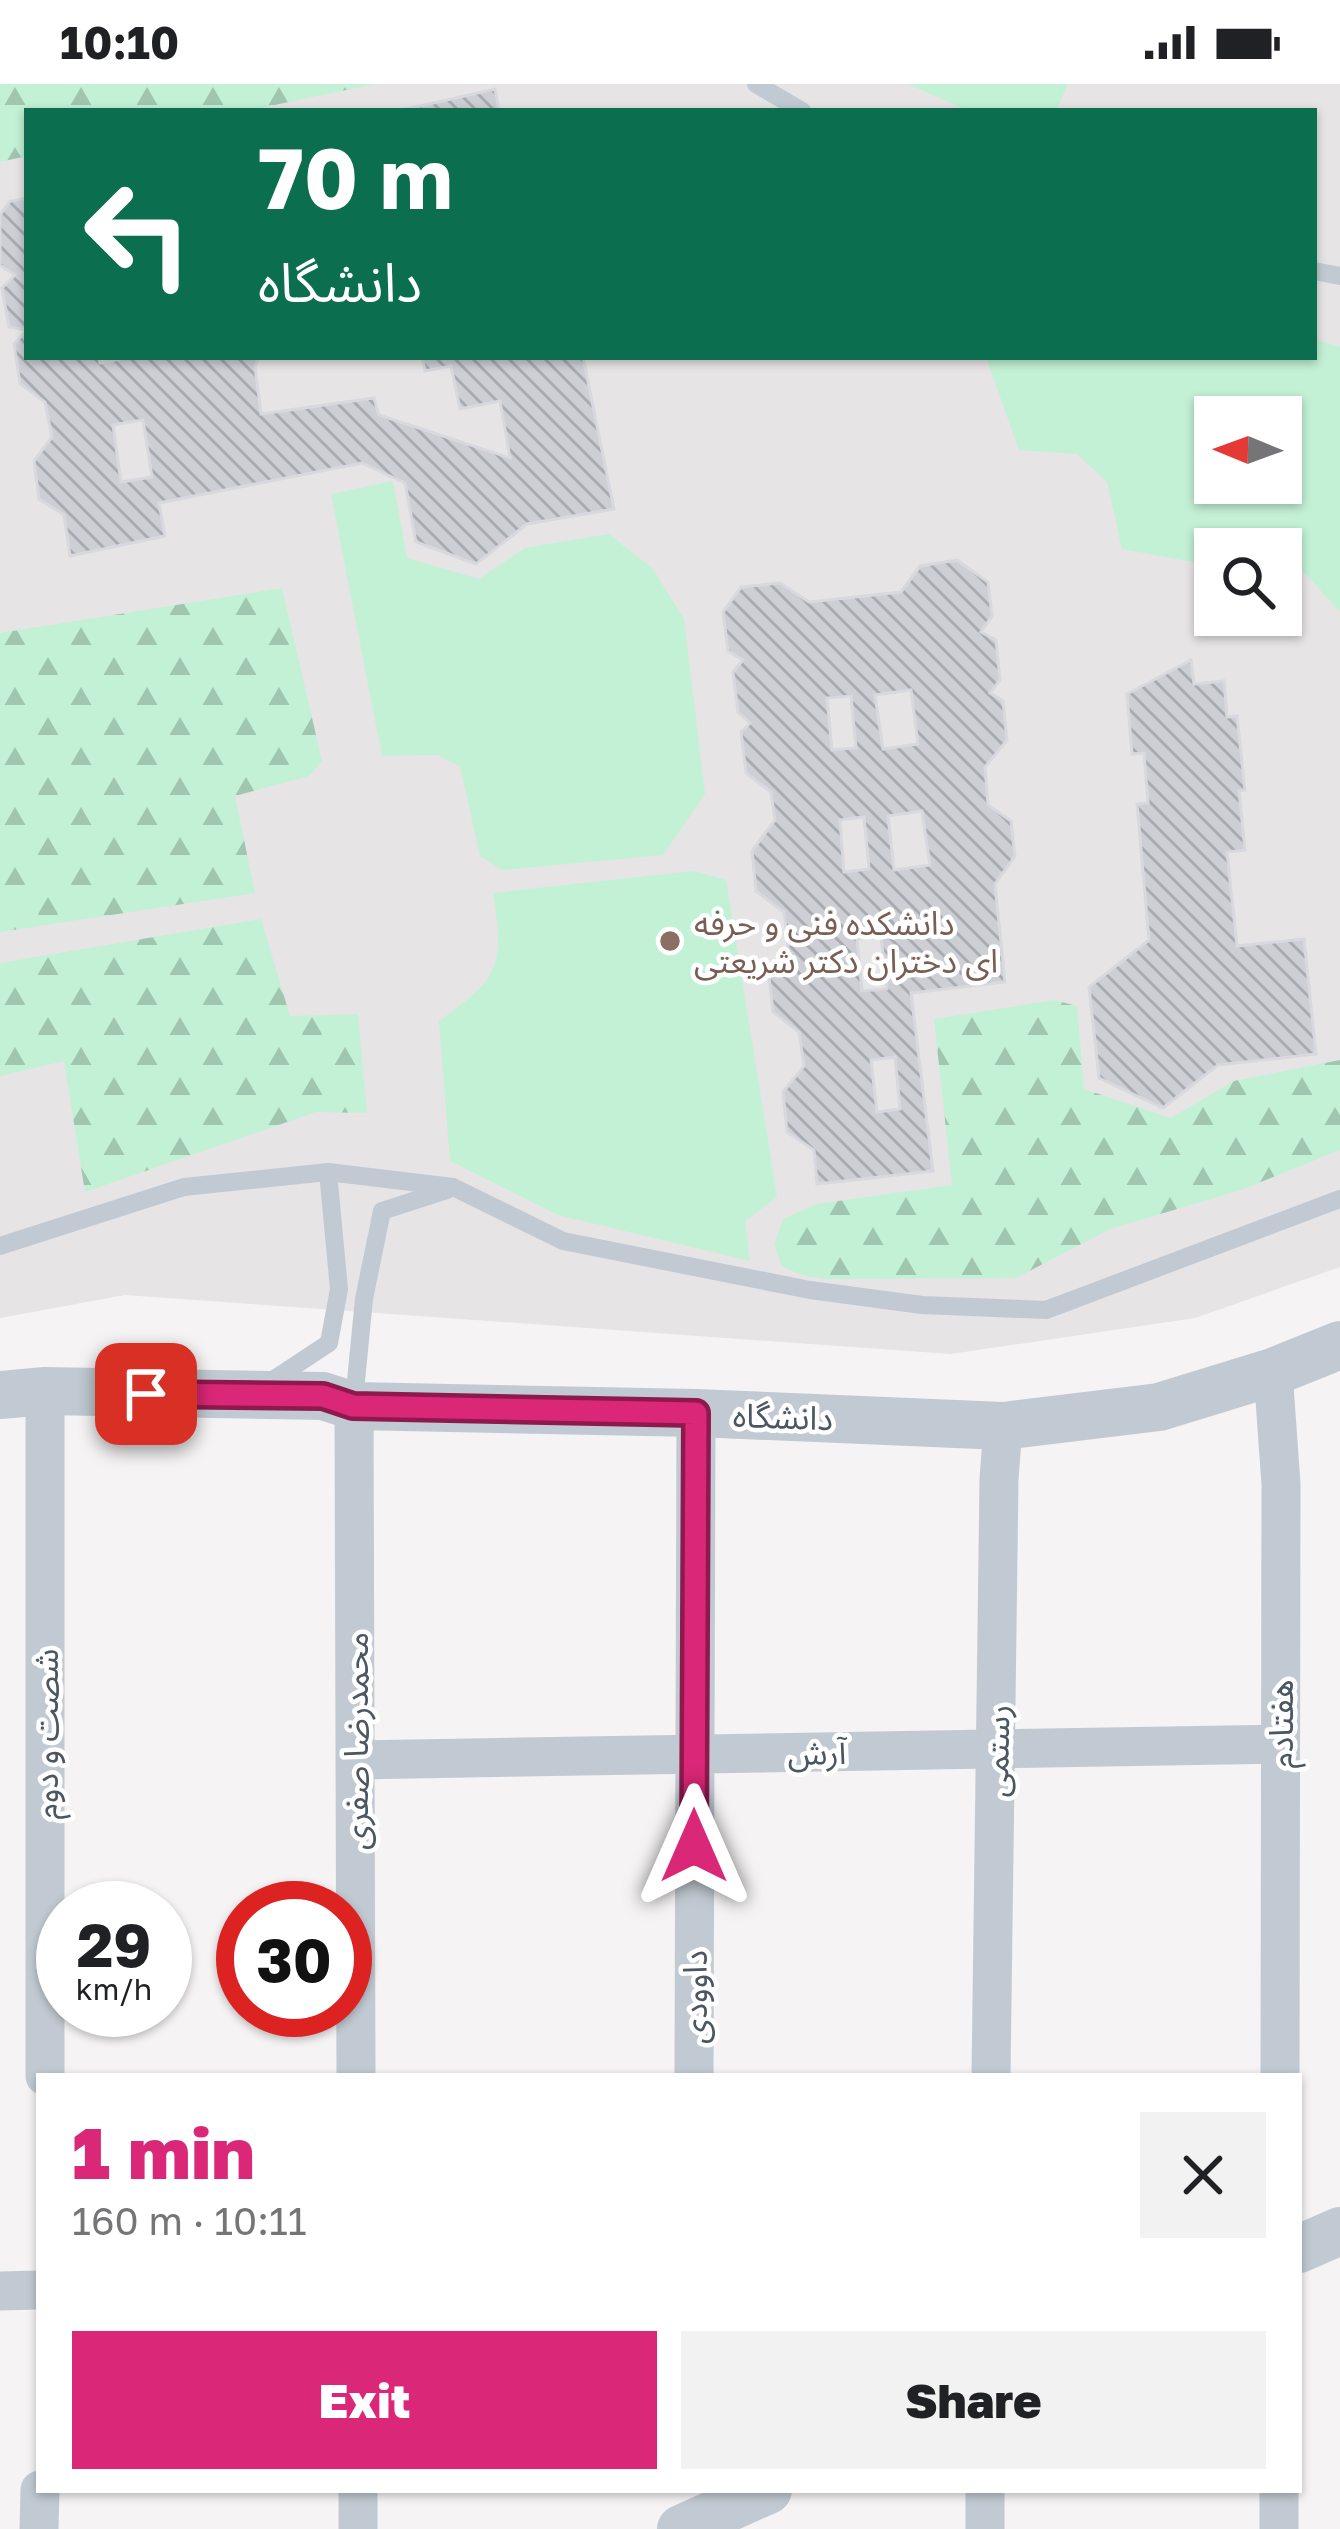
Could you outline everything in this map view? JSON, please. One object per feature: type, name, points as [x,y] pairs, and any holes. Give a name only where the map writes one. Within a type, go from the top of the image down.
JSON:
[{"type":"street","name":"دانشگاه","points":[[22,1393],[323,1396],[353,1406],[1003,1426],[1159,1407],[1273,1372],[1340,1345]]},
{"type":"street","name":"هفتادم","points":[[1273,1372],[1281,1484],[1280,2073]]},
{"type":"street","name":"شصت و دوم","points":[[22,1393],[44,2073]]},
{"type":"street","name":"محمدرضا صفری","points":[[353,1406],[356,2073]]},
{"type":"street","name":"داوودی","points":[[694,2073],[696,1413]]},
{"type":"street","name":"رستمی","points":[[991,2073],[1003,1426]]},
{"type":"street","name":"آرش","points":[[355,1760],[1280,1744]]},
{"type":"street","points":[[1302,2248],[1340,2230]]},
{"type":"street","points":[[0,2291],[36,2290]]},
{"type":"street","points":[[39,2529],[40,2493]]},
{"type":"street","points":[[358,2493],[358,2529]]},
{"type":"street","points":[[691,2518],[760,2493]]},
{"type":"street","points":[[985,2493],[985,2529]]},
{"type":"street","points":[[1279,2493],[1279,2529]]},
{"type":"lane","points":[[756,84],[797,108]]},
{"type":"lane","points":[[249,1396],[329,1343],[339,1289],[328,1172]]},
{"type":"lane","points":[[0,1246],[184,1187],[328,1172],[453,1187],[562,1240],[810,1290],[922,1305],[1046,1310],[1340,1199]]},
{"type":"lane","points":[[353,1406],[364,1299],[382,1211],[453,1187]]},
{"type":"shaded area","name":"دانشکده فنی و حرفه ای دختران دکتر شریعتی","points":[[0,84],[1340,84],[1340,1267],[1195,1318],[951,1354],[125,1295],[0,1318]]},
{"type":"green space","points":[[0,84],[375,84],[259,108],[24,108],[24,157],[0,162]]},
{"type":"green space","points":[[908,84],[1068,84],[1057,108],[962,108]]},
{"type":"green space","points":[[1317,340],[1340,347],[1340,612],[1302,570],[1302,528],[1194,528],[1194,562],[1122,549],[1107,482],[1077,454],[1019,450],[987,360],[1317,360]]},
{"type":"green space","points":[[393,481],[407,558],[479,579],[525,548],[609,534],[653,569],[684,619],[705,794],[663,855],[502,870],[480,856],[460,766],[437,755],[382,756],[331,494]]},
{"type":"green space","points":[[282,588],[322,761],[309,776],[235,796],[255,893],[0,932],[0,633]]},
{"type":"green space","points":[[693,871],[726,880],[777,1197],[745,1221],[750,1261],[558,1215],[450,1161],[439,1021],[474,994],[493,969],[498,938],[493,893]]},
{"type":"green space","points":[[261,919],[290,1016],[358,1014],[367,1113],[316,1112],[85,1192],[64,1061],[0,1076],[0,963]]},
{"type":"green space","points":[[1054,1000],[1077,1006],[1084,1089],[1171,1118],[1234,1081],[1340,1060],[1340,1150],[1241,1190],[1110,1229],[1016,1278],[824,1279],[782,1266],[774,1245],[783,1219],[817,1204],[952,1185],[934,1019]]},
{"type":"building","points":[[495,89],[498,108],[411,108]]},
{"type":"building","points":[[24,199],[24,330],[9,327],[2,288],[15,275],[0,265],[0,215],[10,201]]},
{"type":"building","points":[[24,333],[24,360],[258,360],[261,414],[374,398],[379,415],[510,458],[500,401],[460,409],[451,366],[425,371],[423,360],[584,360],[614,509],[527,524],[476,564],[416,542],[405,483],[362,463],[159,503],[165,536],[70,556],[64,515],[39,499],[34,461],[52,437],[45,402],[20,384],[14,344]],"holes":[[[143,420],[152,477],[121,482],[113,425]]]},
{"type":"building","points":[[957,560],[988,582],[992,616],[981,632],[996,640],[1000,680],[990,693],[1003,701],[1007,740],[985,767],[988,805],[1011,821],[1015,856],[995,884],[1005,982],[911,993],[933,1171],[817,1184],[814,1150],[787,1132],[783,1092],[804,1066],[799,1032],[773,1012],[769,977],[788,947],[784,912],[756,891],[752,851],[775,820],[771,792],[746,773],[741,732],[750,723],[738,712],[733,672],[743,660],[728,651],[723,612],[741,587],[780,583],[809,602],[901,592],[920,566]],"holes":[[[911,690],[918,744],[883,749],[875,695]],[[851,696],[856,748],[832,750],[827,698]],[[922,811],[930,865],[894,870],[888,816]],[[864,817],[869,869],[844,872],[840,820]],[[881,937],[887,989],[862,991],[857,939]],[[895,1057],[900,1109],[877,1112],[871,1060]]]},
{"type":"building","points":[[1191,660],[1194,684],[1224,681],[1227,717],[1237,716],[1245,850],[1227,852],[1237,946],[1304,939],[1316,1054],[1218,1065],[1163,1108],[1099,1078],[1089,987],[1149,940],[1137,804],[1148,803],[1144,753],[1132,754],[1127,694]]},
{"type":"place","name":"دانشکده فنی و حرفه ای دختران دکتر شریعتی","points":[[670,941]]},
{"type":"route","points":[[146,1394],[323,1396],[353,1406],[696,1413],[694,1846]]}]
